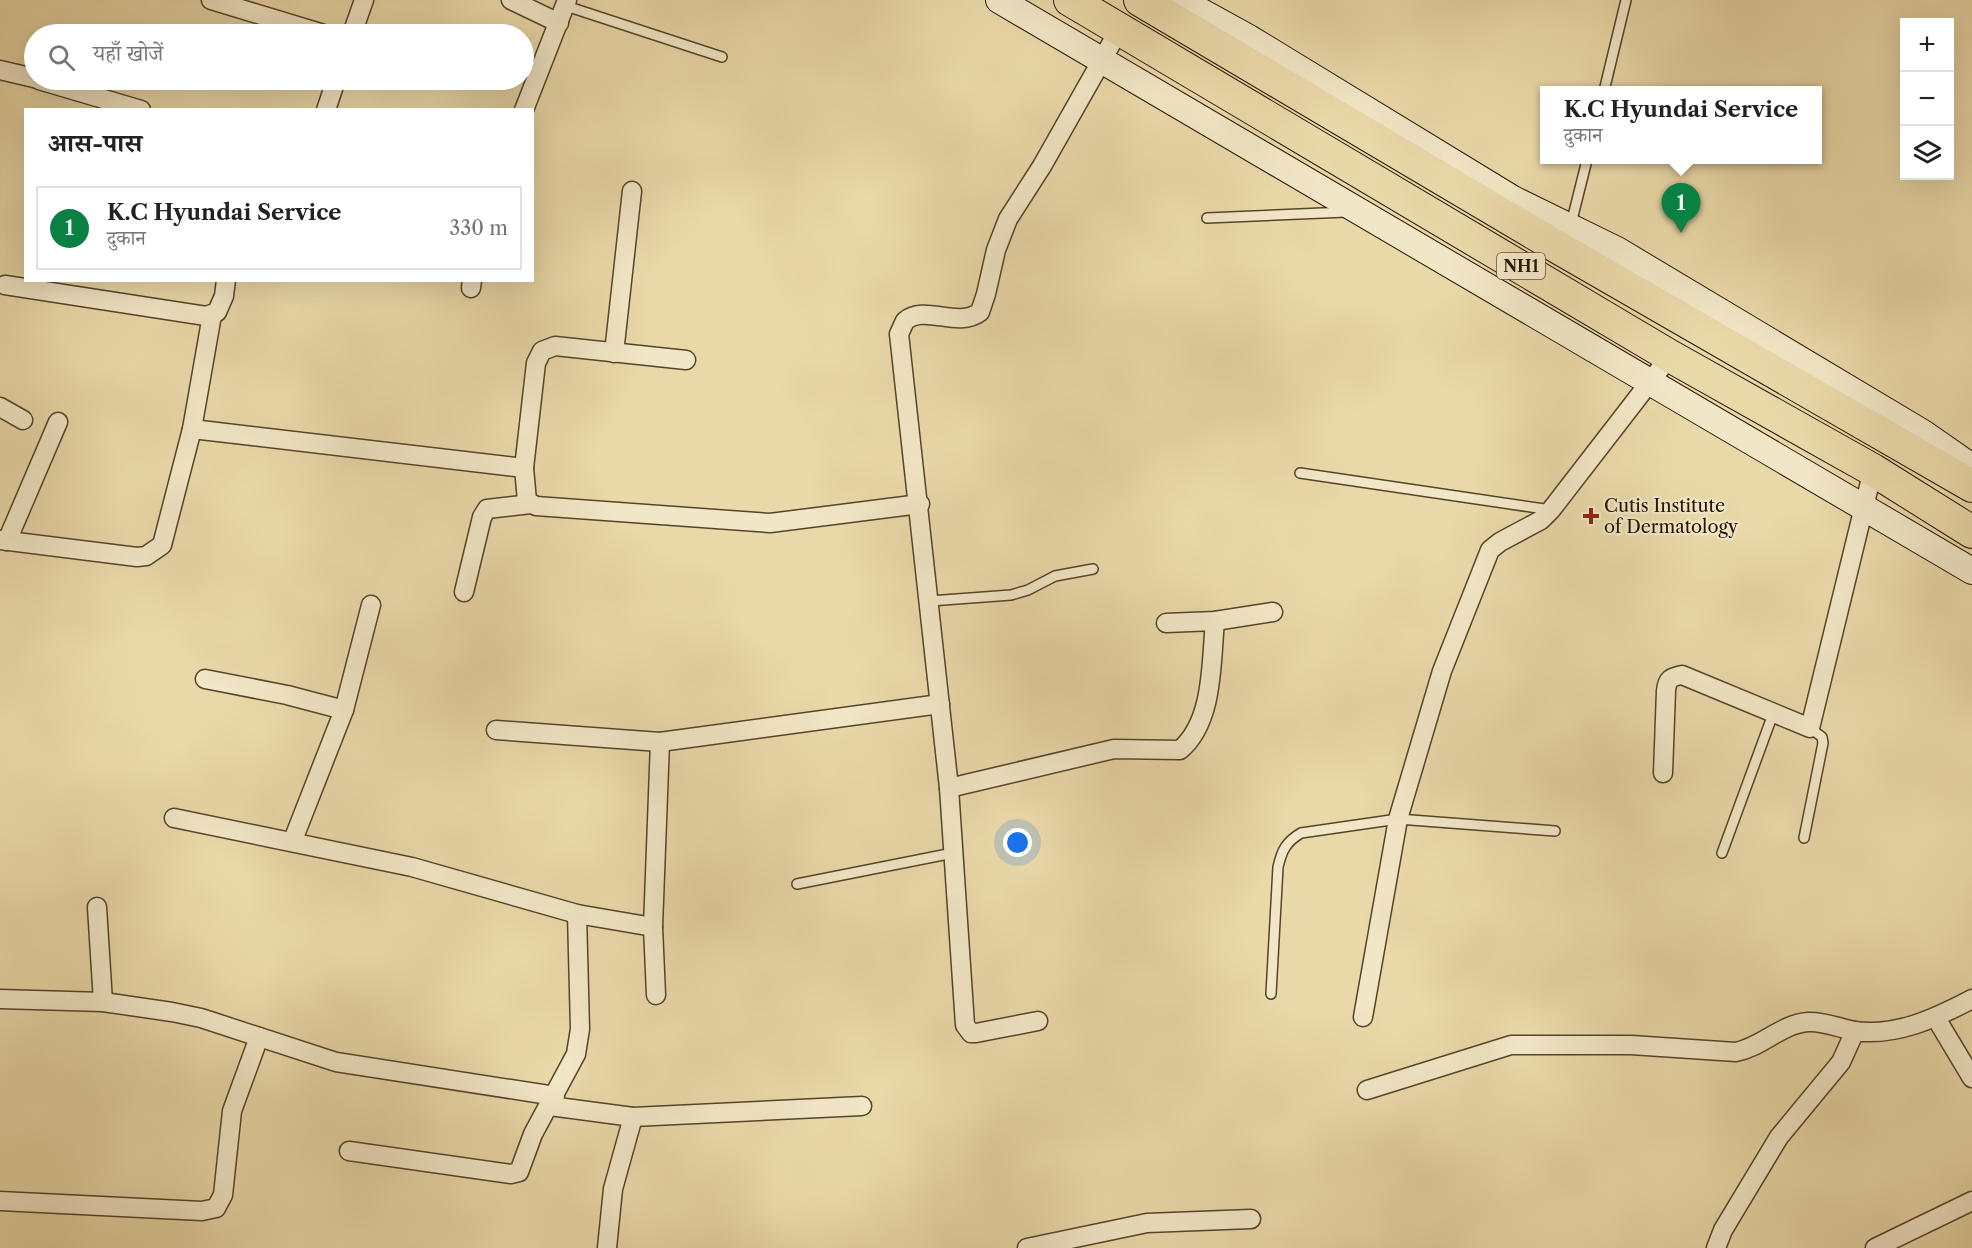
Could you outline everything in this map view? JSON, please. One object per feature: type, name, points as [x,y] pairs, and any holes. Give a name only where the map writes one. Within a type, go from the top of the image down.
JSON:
[{"type":"highway","name":"NH1","points":[[1070,0],[1340,158],[1670,356],[1873,470],[1972,532]]},
{"type":"highway","name":"NH1","points":[[1140,0],[1564,238],[1972,486]]},
{"type":"street","points":[[211,0],[291,24]]},
{"type":"street","points":[[356,24],[364,0]]},
{"type":"street","points":[[511,0],[564,10],[534,85]]},
{"type":"street","points":[[999,0],[1972,571]]},
{"type":"street","points":[[1180,0],[1249,38],[1513,199],[1564,238],[1617,250],[1923,433],[1972,467]]},
{"type":"street","points":[[1038,1021],[976,1034],[971,1033],[965,1025],[949,788],[920,504],[899,334],[909,317],[917,315],[957,320],[980,312],[996,250],[1008,219],[1042,166],[1119,30]]},
{"type":"street","points":[[0,70],[24,76]]},
{"type":"street","points":[[73,90],[134,108]]},
{"type":"street","points":[[327,108],[333,90]]},
{"type":"street","points":[[525,108],[532,90]]},
{"type":"street","points":[[614,353],[632,191]]},
{"type":"street","points":[[58,422],[3,540],[137,557],[155,551],[166,537],[192,429],[212,315],[224,296],[226,282]]},
{"type":"street","points":[[5,285],[212,315]]},
{"type":"street","points":[[531,504],[525,496],[524,468],[538,355],[546,348],[555,346],[686,360]]},
{"type":"street","points":[[1363,1017],[1398,819],[1442,671],[1484,562],[1490,550],[1500,542],[1541,520],[1551,510],[1670,356]]},
{"type":"street","points":[[0,407],[23,420]]},
{"type":"street","points":[[192,429],[524,468]]},
{"type":"street","points":[[1663,773],[1665,691],[1667,683],[1674,676],[1682,675],[1810,729],[1873,470]]},
{"type":"street","points":[[464,592],[482,517],[487,509],[531,504],[770,523],[920,504]]},
{"type":"street","points":[[293,840],[344,710],[371,605]]},
{"type":"street","points":[[1166,623],[1215,621],[1273,612]]},
{"type":"street","points":[[949,788],[1114,749],[1180,750],[1190,739],[1206,702],[1215,621]]},
{"type":"street","points":[[205,679],[287,695],[344,710]]},
{"type":"street","points":[[496,730],[660,742],[940,704]]},
{"type":"street","points":[[656,995],[653,927],[660,742]]},
{"type":"street","points":[[174,818],[293,840],[412,867],[577,914],[653,927]]},
{"type":"street","points":[[97,907],[103,1002]]},
{"type":"street","points":[[349,1151],[515,1174],[520,1169],[533,1134],[572,1064],[579,1041],[577,914]]},
{"type":"street","points":[[0,999],[103,1002],[201,1018],[336,1062],[633,1116],[862,1106]]},
{"type":"street","points":[[1367,1090],[1511,1045],[1631,1045],[1736,1052],[1751,1048],[1788,1027],[1808,1022],[1855,1031],[1892,1031],[1936,1018],[1972,999]]},
{"type":"street","points":[[1936,1018],[1972,1078]]},
{"type":"street","points":[[1716,1248],[1723,1230],[1779,1137],[1841,1062],[1855,1031]]},
{"type":"street","points":[[0,1201],[202,1211],[216,1208],[223,1195],[232,1111],[259,1037]]},
{"type":"street","points":[[608,1248],[613,1189],[633,1116]]},
{"type":"street","points":[[1875,1248],[1972,1201]]},
{"type":"street","points":[[1027,1248],[1114,1239],[1167,1221],[1251,1219]]},
{"type":"lane","points":[[1605,86],[1626,0]]},
{"type":"lane","points":[[564,10],[722,57]]},
{"type":"lane","points":[[1564,238],[1586,164]]},
{"type":"lane","points":[[1207,218],[1361,211]]},
{"type":"lane","points":[[1300,473],[1551,510]]},
{"type":"lane","points":[[930,602],[1011,596],[1056,576],[1093,569]]},
{"type":"lane","points":[[1722,853],[1773,714]]},
{"type":"lane","points":[[1804,838],[1823,743],[1822,736],[1810,729]]},
{"type":"lane","points":[[1271,994],[1278,867],[1283,848],[1301,833],[1398,819],[1555,831]]},
{"type":"lane","points":[[797,884],[953,853]]},
{"type":"place","name":"K.C Hyundai Service","points":[[1681,233]]},
{"type":"place","name":"Cutis Institute of Dermatology","points":[[1591,516]]}]
